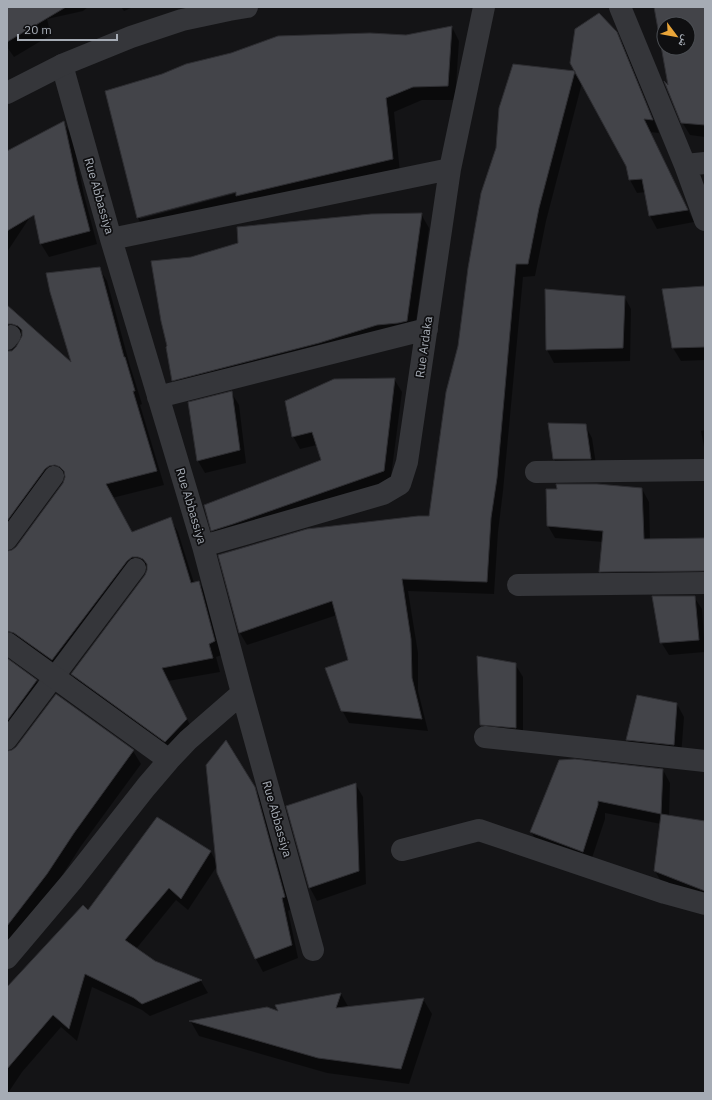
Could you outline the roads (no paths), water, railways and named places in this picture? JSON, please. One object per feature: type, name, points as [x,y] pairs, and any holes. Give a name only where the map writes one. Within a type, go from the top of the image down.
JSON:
[{"type":"street","points":[[7,93],[62,65],[131,37],[182,20],[247,7]]},
{"type":"street","name":"Rue Ardaka","points":[[203,546],[383,494],[400,484],[407,462],[450,169],[484,7]]},
{"type":"street","points":[[620,7],[695,164],[705,220]]},
{"type":"street","name":"Rue Abbassiya","points":[[62,65],[111,240],[203,546],[313,950]]},
{"type":"street","points":[[111,240],[450,169]]},
{"type":"street","points":[[158,397],[427,329]]},
{"type":"street","points":[[536,472],[705,470]]},
{"type":"street","points":[[518,585],[705,583]]},
{"type":"street","points":[[7,643],[169,760]]},
{"type":"street","points":[[7,958],[72,881],[169,760],[188,740],[242,693]]},
{"type":"street","points":[[486,737],[705,762]]},
{"type":"street","points":[[402,850],[479,830],[665,893],[705,904]]},
{"type":"lane","points":[[7,540],[54,476]]},
{"type":"lane","points":[[7,740],[136,568]]}]
